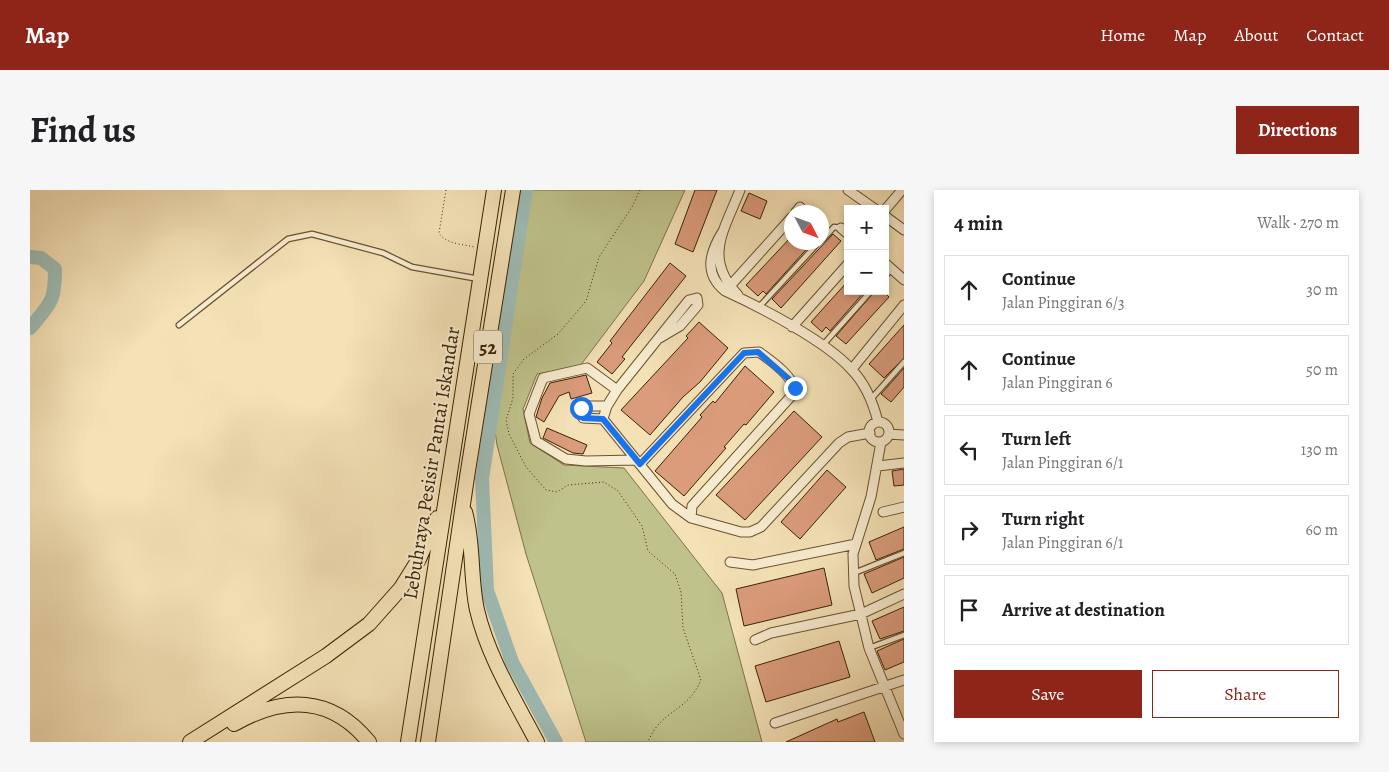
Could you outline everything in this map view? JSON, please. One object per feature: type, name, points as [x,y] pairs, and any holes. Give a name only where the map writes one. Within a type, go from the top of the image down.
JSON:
[{"type":"highway","name":"Lebuhraya Pesisir Pantai Iskandar","points":[[408,742],[494,190]]},
{"type":"highway","name":"Lebuhraya Pesisir Pantai Iskandar","points":[[428,742],[463,504],[513,190]]},
{"type":"highway","points":[[190,742],[332,652],[370,624],[392,601],[411,574],[445,501]]},
{"type":"highway","points":[[463,504],[469,531],[473,588],[482,628],[496,662],[537,742]]},
{"type":"highway","points":[[207,742],[261,710],[290,704],[305,704],[343,717],[369,742]]},
{"type":"street","points":[[740,190],[724,231],[711,253],[710,273],[717,284],[725,291],[792,327],[822,346],[852,369],[872,398],[878,422]]},
{"type":"street","points":[[849,190],[870,205]]},
{"type":"street","points":[[889,205],[902,190]]},
{"type":"street","points":[[889,219],[904,230]]},
{"type":"street","points":[[730,286],[784,226]]},
{"type":"street","points":[[724,231],[718,263],[730,286],[742,299]]},
{"type":"street","points":[[792,327],[844,268]]},
{"type":"street","points":[[889,270],[904,280]]},
{"type":"street","points":[[604,421],[607,406],[617,390],[689,300],[697,298],[698,305],[686,319],[676,329],[658,339]]},
{"type":"street","points":[[852,369],[904,305]]},
{"type":"street","points":[[617,390],[587,368],[543,378],[529,414],[536,441],[566,459],[638,462],[744,353],[758,352],[790,380],[795,388],[790,398],[692,506],[692,518]]},
{"type":"street","points":[[607,406],[584,406],[579,411],[583,418],[604,421],[672,504],[692,518],[741,532],[762,527],[839,443],[848,437],[870,433]]},
{"type":"street","points":[[870,433],[873,425],[878,422]]},
{"type":"street","points":[[878,422],[886,425],[889,434]]},
{"type":"street","points":[[870,433],[874,440],[881,442]]},
{"type":"street","points":[[904,435],[889,434],[881,442],[871,497],[853,554],[854,573],[869,648],[902,720],[904,734]]},
{"type":"street","points":[[878,466],[904,463]]},
{"type":"street","points":[[883,512],[904,506]]},
{"type":"street","points":[[730,562],[753,565],[856,544]]},
{"type":"street","points":[[755,640],[771,633],[861,614],[904,594]]},
{"type":"street","points":[[775,723],[904,680]]},
{"type":"lane","points":[[829,232],[834,227],[844,231]]},
{"type":"lane","points":[[179,325],[288,239],[298,235],[312,234],[383,252],[412,267],[480,279]]},
{"type":"lane","points":[[758,308],[812,250]]},
{"type":"lane","points":[[822,346],[867,295]]},
{"type":"lane","points":[[872,398],[904,362]]},
{"type":"lane","points":[[854,573],[904,553]]},
{"type":"lane","points":[[869,648],[904,635]]},
{"type":"path","points":[[446,190],[439,233],[443,239],[485,249]]},
{"type":"green space","points":[[530,190],[685,190],[644,281],[580,366],[537,374],[523,409],[530,443],[564,465],[624,468],[722,593],[762,742],[586,742],[526,554],[497,445],[494,424],[499,381]]},
{"type":"building","points":[[695,190],[717,190],[693,252],[675,244]]},
{"type":"building","points":[[749,193],[767,201],[760,219],[741,211]]},
{"type":"building","points":[[833,234],[841,241],[781,308],[772,299],[818,250],[829,250],[829,238]]},
{"type":"building","points":[[784,245],[784,250],[806,250],[766,294],[763,291],[758,296],[746,285]]},
{"type":"building","points":[[670,263],[686,276],[622,357],[625,359],[612,374],[597,362],[612,343],[610,341]]},
{"type":"building","points":[[844,285],[844,295],[862,295],[830,331],[826,327],[822,332],[811,322]]},
{"type":"building","points":[[872,295],[887,295],[889,297],[846,344],[836,336]]},
{"type":"building","points":[[699,322],[728,348],[700,382],[683,397],[650,435],[621,410],[688,338],[686,336]]},
{"type":"building","points":[[904,325],[904,358],[884,378],[869,364]]},
{"type":"building","points":[[745,366],[774,392],[724,447],[726,448],[684,496],[655,471],[702,417],[700,415],[713,401],[715,403]]},
{"type":"building","points":[[904,368],[904,387],[891,402],[881,394]]},
{"type":"building","points":[[586,375],[592,393],[571,399],[569,392],[559,396],[544,422],[536,417],[542,398],[550,383]]},
{"type":"building","points":[[794,411],[822,437],[745,520],[716,495]]},
{"type":"building","points":[[547,428],[587,445],[583,454],[573,453],[543,438]]},
{"type":"building","points":[[904,469],[904,485],[894,486],[892,471]]},
{"type":"building","points":[[827,470],[846,487],[800,539],[781,522]]},
{"type":"building","points":[[904,527],[904,549],[876,560],[869,542]]},
{"type":"building","points":[[904,557],[904,578],[872,593],[864,574]]},
{"type":"building","points":[[824,568],[832,605],[744,626],[736,589]]},
{"type":"building","points":[[904,607],[904,631],[880,639],[872,621]]},
{"type":"building","points":[[904,639],[904,662],[885,670],[877,651]]},
{"type":"building","points":[[839,641],[850,677],[766,702],[755,666]]},
{"type":"building","points":[[864,712],[875,742],[786,742],[837,719],[838,722]]},
{"type":"waterway","points":[[526,190],[482,479],[487,590],[512,662],[556,742]]},
{"type":"waterway","points":[[30,257],[41,258],[55,269],[53,296],[43,313],[30,328]]},
{"type":"route","points":[[581,408],[579,414],[583,418],[603,419],[605,424],[640,464],[744,353],[748,351],[758,352],[790,380],[795,388]]}]
